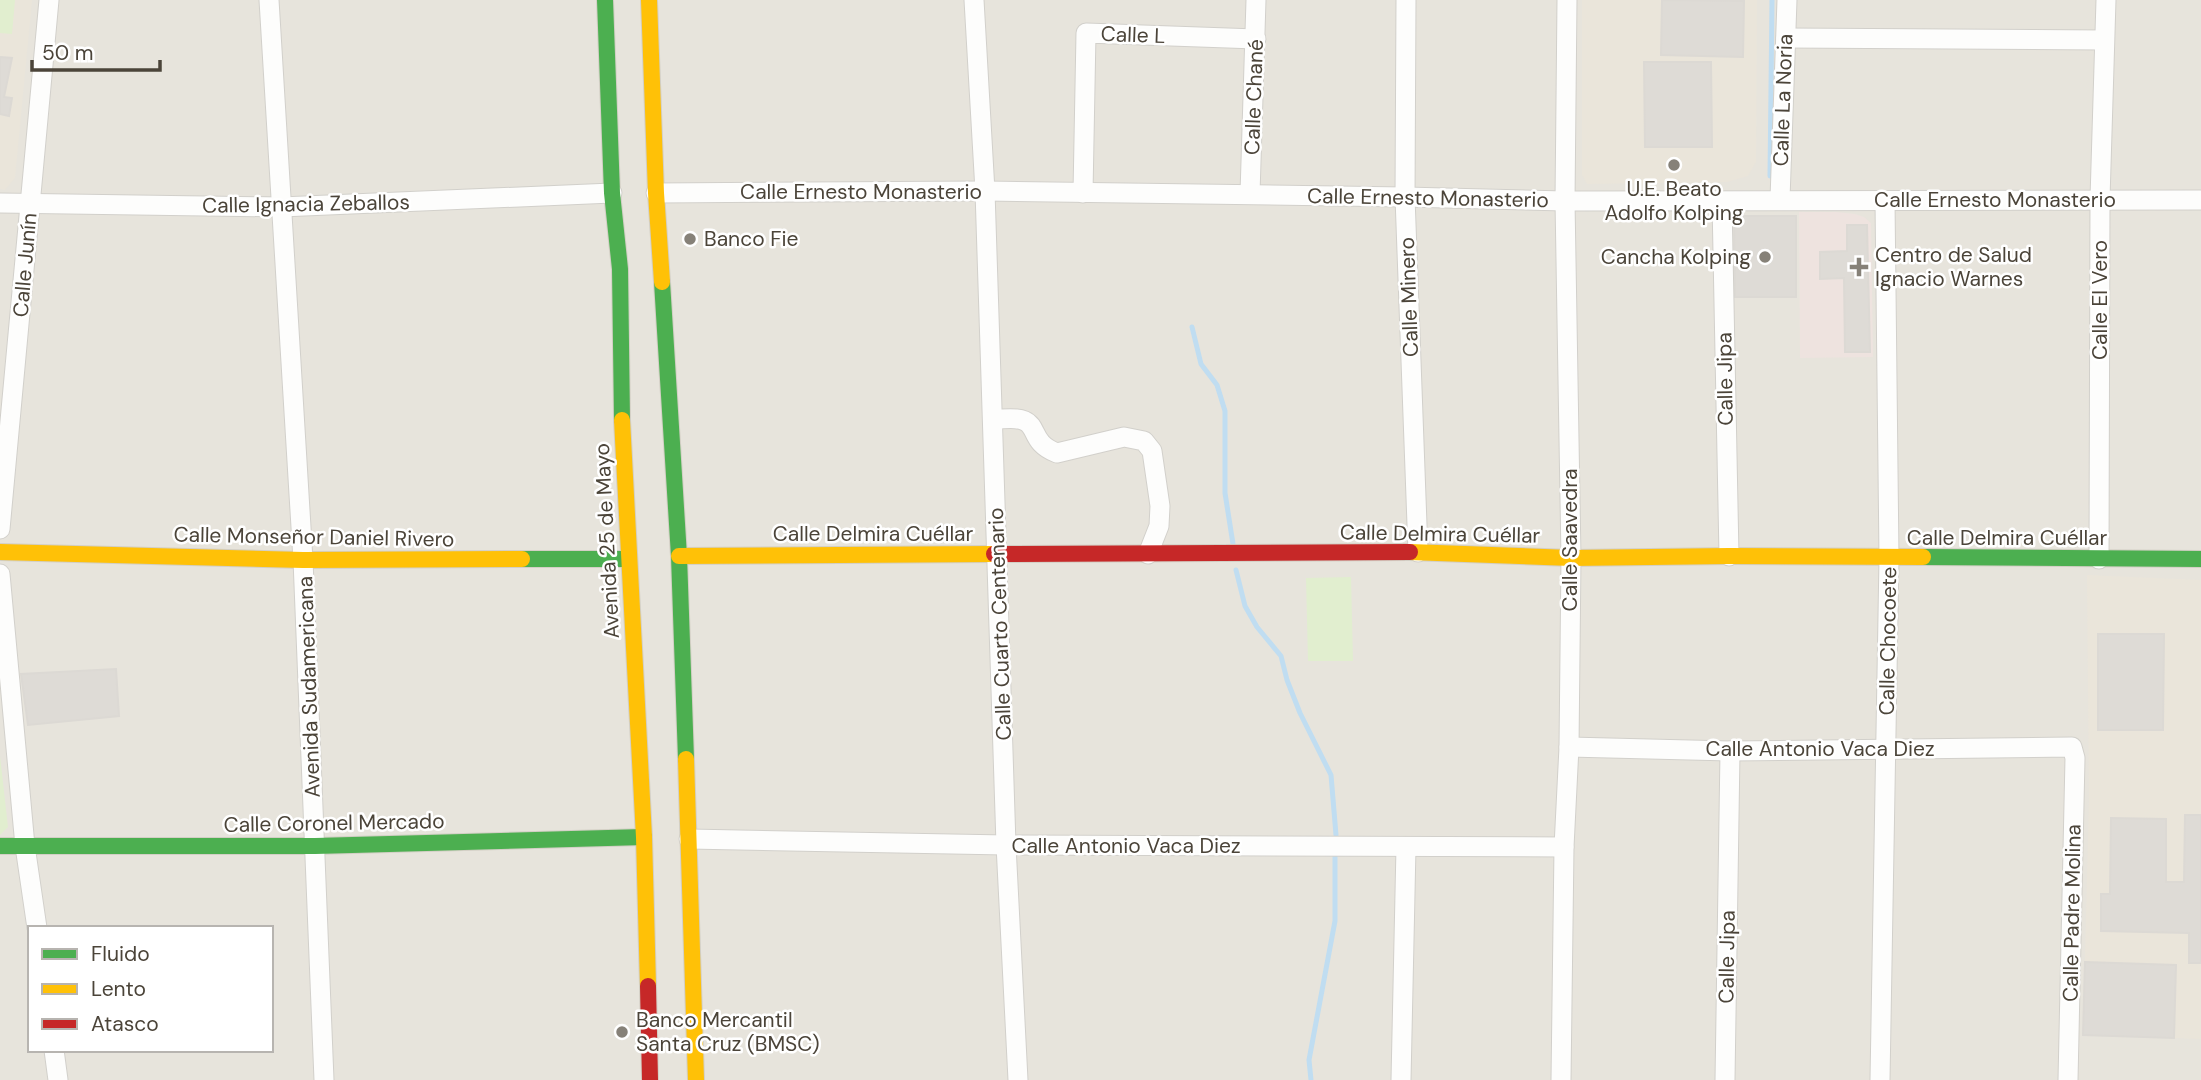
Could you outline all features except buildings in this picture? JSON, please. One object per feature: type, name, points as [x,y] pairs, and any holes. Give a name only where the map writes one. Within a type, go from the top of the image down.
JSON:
[{"type":"main road","name":"Avenida 25 de Mayo","points":[[605,0],[612,193],[620,270],[622,423],[628,559],[644,836],[650,1080]]},
{"type":"main road","points":[[649,0],[656,193],[679,556],[689,839],[687,971],[695,1022],[696,1080]]},
{"type":"main road","points":[[620,270],[629,288],[631,330],[643,355],[658,355],[665,343]]},
{"type":"main road","points":[[622,423],[630,408],[639,406]]},
{"type":"main road","points":[[657,413],[671,436]]},
{"type":"main road","name":"Calle Monseñor Daniel Rivero","points":[[0,552],[303,560],[628,559]]},
{"type":"main road","name":"Calle Delmira Cuéllar","points":[[679,556],[1418,552],[1571,558],[1729,556],[2201,559]]},
{"type":"main road","name":"Calle Coronel Mercado","points":[[0,846],[315,846],[644,836]]},
{"type":"main road","points":[[647,958],[654,974],[661,977]]},
{"type":"main road","points":[[649,1024],[655,1013],[670,1008],[686,1014],[695,1022]]},
{"type":"street","name":"Calle Junín","points":[[0,529],[50,0]]},
{"type":"street","name":"Avenida Sudamericana","points":[[269,0],[303,560],[324,1080]]},
{"type":"street","name":"Calle Cuarto Centenario","points":[[974,0],[985,191],[1006,845],[1018,1080]]},
{"type":"street","name":"Calle Chané","points":[[1250,194],[1256,0]]},
{"type":"street","name":"Calle Minero","points":[[1406,0],[1405,197],[1418,552]]},
{"type":"street","name":"Calle Saavedra","points":[[1561,1080],[1571,558],[1565,201],[1567,0]]},
{"type":"street","name":"Calle La Noria","points":[[1780,199],[1787,0]]},
{"type":"street","name":"Calle El Vero","points":[[2099,559],[2101,199],[2106,0]]},
{"type":"street","name":"Calle L","points":[[1083,193],[1086,33],[1256,39]]},
{"type":"street","points":[[1786,38],[2104,40]]},
{"type":"street","name":"Calle Ernesto Monasterio","points":[[656,193],[985,191],[1722,202],[1780,199],[2201,200]]},
{"type":"street","name":"Calle Ignacia Zeballos","points":[[0,203],[281,207],[612,193]]},
{"type":"street","name":"Calle Chocoete","points":[[1880,1080],[1889,558],[1885,201]]},
{"type":"street","name":"Calle Jipa","points":[[1722,202],[1729,556]]},
{"type":"street","points":[[993,420],[1014,417],[1025,419],[1047,449],[1057,453],[1124,437],[1144,440],[1152,451],[1160,506],[1159,526],[1148,554]]},
{"type":"street","points":[[0,574],[25,846],[37,926]]},
{"type":"street","name":"Calle Antonio Vaca Diez","points":[[1569,747],[1730,751],[2072,747]]},
{"type":"street","name":"Calle Padre Molina","points":[[2068,1080],[2075,758],[2072,747]]},
{"type":"street","name":"Calle Jipa","points":[[1724,1080],[1730,751]]},
{"type":"street","name":"Calle Antonio Vaca Diez","points":[[689,839],[1006,845],[1564,846]]},
{"type":"street","points":[[1401,1080],[1406,847]]},
{"type":"street","points":[[54,1052],[58,1080]]},
{"type":"shaded area","points":[[0,0],[2201,0],[2201,1080],[0,1080]]},
{"type":"shaded area","points":[[0,0],[32,0],[15,178],[5,190],[0,189]]},
{"type":"shaded area","points":[[1582,0],[1757,0],[1756,162],[1748,176],[1727,182],[1587,184],[1582,175]]},
{"type":"shaded area","points":[[1799,212],[1855,214],[1871,223],[1873,357],[1800,358]]},
{"type":"shaded area","points":[[2087,575],[2201,580],[2201,1039],[2083,1035],[2089,800]]},
{"type":"green space","points":[[0,0],[15,0],[12,34],[0,33]]},
{"type":"green space","points":[[1351,577],[1353,661],[1308,661],[1306,578]]},
{"type":"green space","points":[[0,756],[8,827],[0,835]]},
{"type":"waterway","points":[[1770,176],[1772,0]]},
{"type":"waterway","points":[[1192,327],[1201,364],[1217,385],[1225,411],[1225,493],[1233,544]]},
{"type":"waterway","points":[[1236,570],[1245,606],[1257,627],[1281,656],[1300,713],[1331,775],[1336,835]]},
{"type":"waterway","points":[[1311,1080],[1309,1060],[1335,921],[1335,854]]},
{"type":"traffic: fast","points":[[605,0],[612,193],[620,269],[622,420]]},
{"type":"traffic: fast","points":[[662,282],[679,556],[686,759]]},
{"type":"traffic: fast","points":[[1923,557],[2201,559]]},
{"type":"traffic: fast","points":[[522,559],[628,559]]},
{"type":"traffic: fast","points":[[0,846],[315,846],[644,837]]},
{"type":"traffic: slow","points":[[649,0],[662,282]]},
{"type":"traffic: slow","points":[[622,420],[644,837],[648,986]]},
{"type":"traffic: slow","points":[[0,552],[303,560],[522,559]]},
{"type":"traffic: slow","points":[[1410,552],[1571,558],[1923,557]]},
{"type":"traffic: slow","points":[[679,556],[994,554]]},
{"type":"traffic: slow","points":[[686,759],[696,1080]]},
{"type":"traffic: jam","points":[[994,554],[1410,552]]},
{"type":"traffic: jam","points":[[648,986],[650,1080]]},
{"type":"place","name":"U.E. Beato Adolfo Kolping","points":[[1674,165]]},
{"type":"place","name":"Banco Fie","points":[[690,239]]},
{"type":"place","name":"Cancha Kolping","points":[[1765,257]]},
{"type":"place","name":"Centro de Salud Ignacio Warnes","points":[[1859,267]]},
{"type":"place","name":"Banco Mercantil Santa Cruz (BMSC)","points":[[622,1032]]}]
